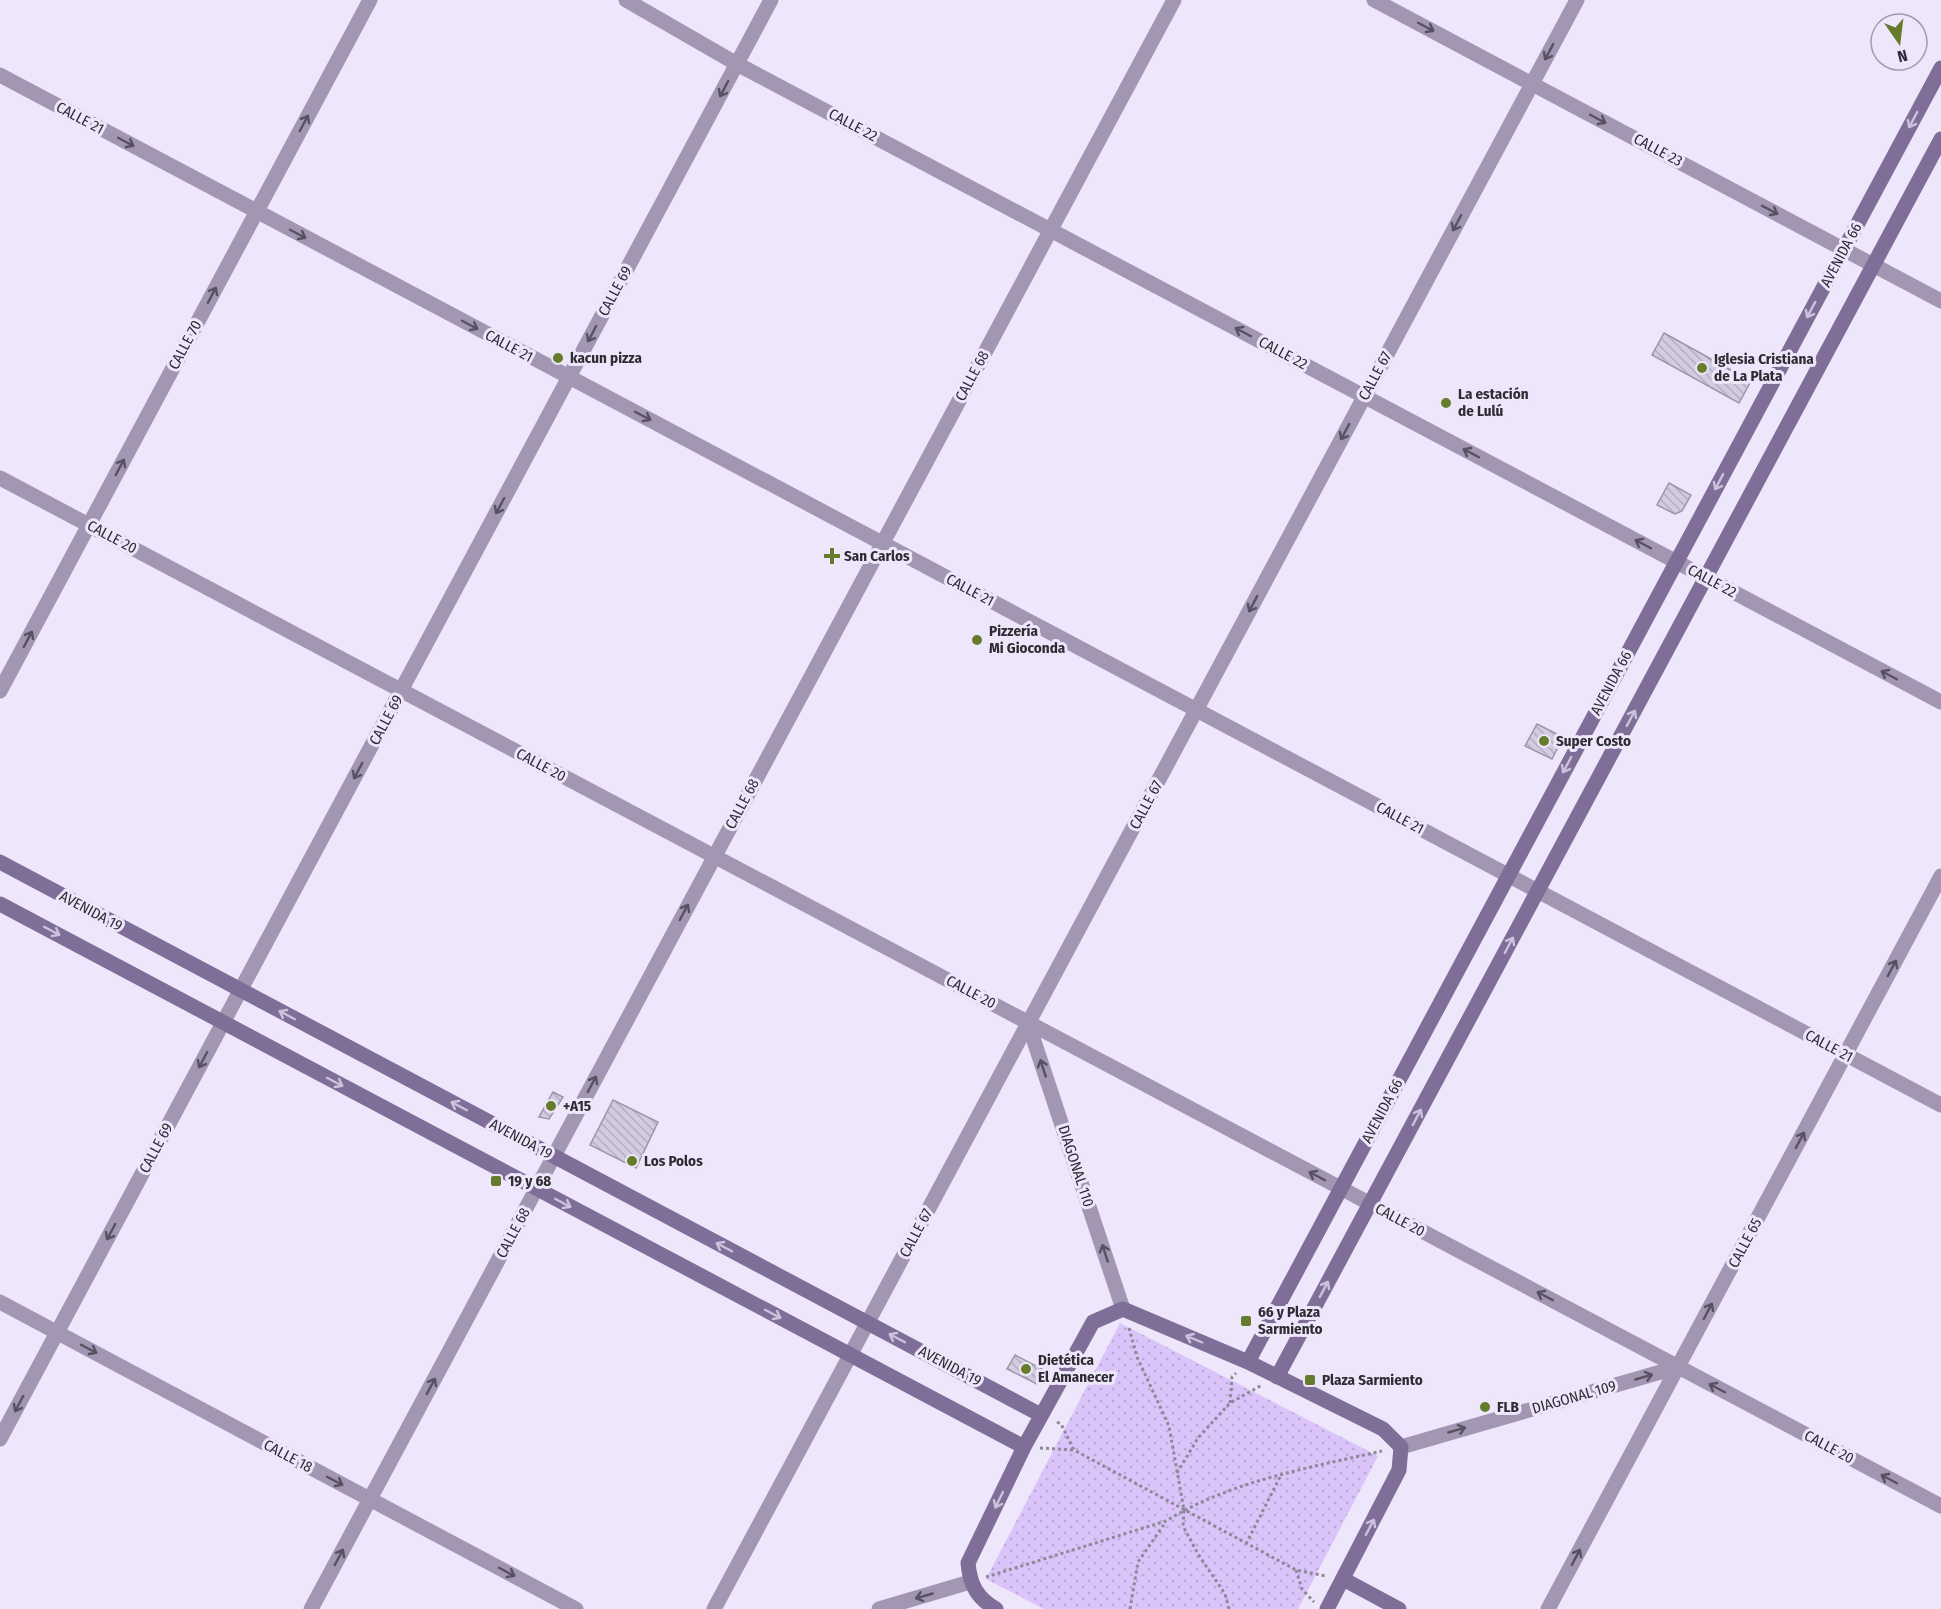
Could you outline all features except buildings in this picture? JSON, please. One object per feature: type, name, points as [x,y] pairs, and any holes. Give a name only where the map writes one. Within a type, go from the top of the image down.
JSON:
[{"type":"main road","name":"AVENIDA 66","points":[[1248,1362],[1941,68]]},
{"type":"main road","points":[[1277,1377],[1941,138]]},
{"type":"main road","name":"AVENIDA 19","points":[[0,862],[1041,1415]]},
{"type":"main road","points":[[0,904],[1024,1447]]},
{"type":"main road","points":[[996,1609],[983,1601],[970,1582],[968,1563],[1024,1447],[1093,1322],[1123,1309],[1248,1362],[1383,1429],[1401,1446],[1400,1470],[1327,1609]]},
{"type":"main road","points":[[1343,1579],[1400,1609]]},
{"type":"street","name":"CALLE 70","points":[[0,690],[370,0]]},
{"type":"street","name":"CALLE 22","points":[[626,0],[737,64],[1941,702]]},
{"type":"street","name":"CALLE 69","points":[[0,1439],[771,0]]},
{"type":"street","name":"CALLE 68","points":[[311,1609],[1173,0]]},
{"type":"street","name":"CALLE 23","points":[[1374,0],[1941,301]]},
{"type":"street","name":"CALLE 67","points":[[714,1609],[1577,0]]},
{"type":"street","name":"CALLE 21","points":[[0,75],[1941,1105]]},
{"type":"street","name":"CALLE 20","points":[[0,478],[1941,1506]]},
{"type":"street","name":"CALLE 65","points":[[1548,1609],[1941,876]]},
{"type":"street","name":"DIAGONAL 110","points":[[1028,1023],[1123,1309]]},
{"type":"street","name":"CALLE 18","points":[[0,1302],[576,1609]]},
{"type":"street","name":"DIAGONAL 109","points":[[1401,1446],[1678,1367]]},
{"type":"street","points":[[879,1609],[970,1582]]},
{"type":"path","points":[[1123,1309],[1137,1357],[1168,1426],[1184,1510],[1183,1526],[1198,1554],[1225,1594],[1230,1609]]},
{"type":"path","points":[[1230,1402],[1232,1377],[1248,1362]]},
{"type":"path","points":[[1176,1475],[1198,1438],[1230,1402],[1277,1377]]},
{"type":"path","points":[[1041,1415],[1061,1424],[1074,1450]]},
{"type":"path","points":[[970,1582],[1166,1521],[1184,1510],[1233,1489],[1401,1446]]},
{"type":"path","points":[[1024,1447],[1074,1450],[1296,1570],[1343,1579]]},
{"type":"path","points":[[1246,1544],[1281,1475]]},
{"type":"path","points":[[1130,1609],[1138,1562],[1166,1521]]},
{"type":"path","points":[[1296,1570],[1302,1588],[1322,1609]]},
{"type":"shaded area","points":[[1120,1323],[1378,1456],[1298,1609],[1044,1609],[986,1579]]},
{"type":"place","name":"kacun pizza","points":[[558,358]]},
{"type":"place","name":"Iglesia Cristiana de La Plata","points":[[1702,368]]},
{"type":"place","name":"La estación de Lulú","points":[[1446,403]]},
{"type":"place","name":"San Carlos","points":[[832,556]]},
{"type":"place","name":"Pizzería Mi Gioconda","points":[[977,640]]},
{"type":"place","name":"Super Costo","points":[[1544,741]]},
{"type":"place","name":"+A15","points":[[551,1106]]},
{"type":"place","name":"Los Polos","points":[[632,1161]]},
{"type":"place","name":"19 y 68","points":[[496,1181]]},
{"type":"place","name":"66 y Plaza Sarmiento","points":[[1246,1321]]},
{"type":"place","name":"Dietética El Amanecer","points":[[1026,1369]]},
{"type":"place","name":"Plaza Sarmiento","points":[[1310,1380]]},
{"type":"place","name":"FLB","points":[[1485,1407]]}]
